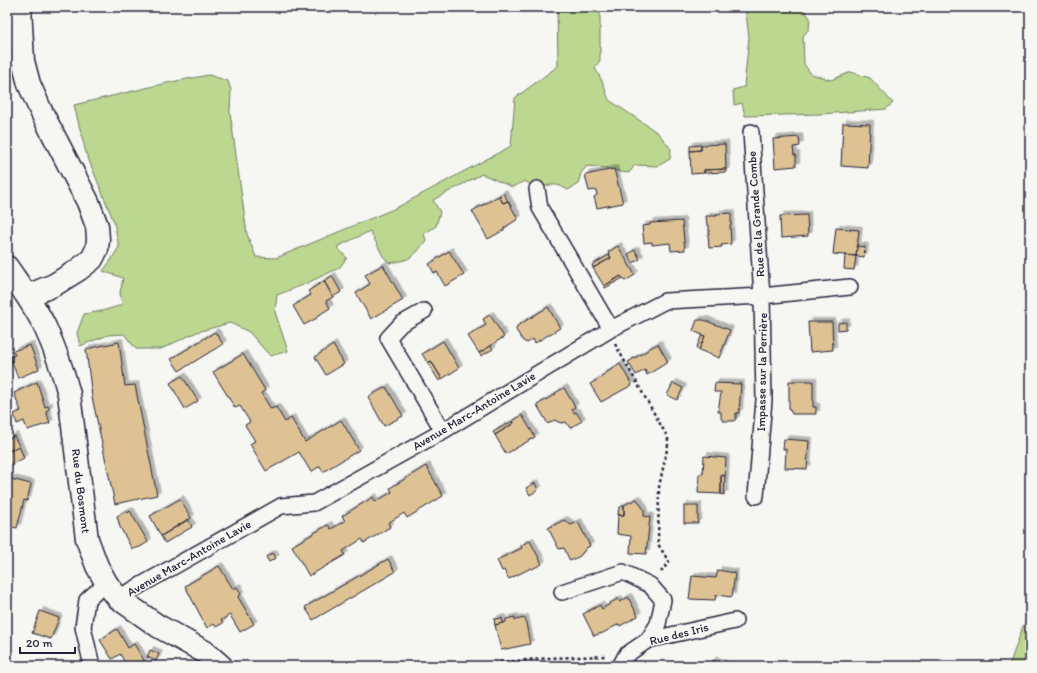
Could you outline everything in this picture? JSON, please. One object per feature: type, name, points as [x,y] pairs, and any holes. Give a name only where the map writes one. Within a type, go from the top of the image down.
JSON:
[{"type":"street","points":[[20,7],[23,61],[29,84],[40,109],[88,202],[97,226],[98,239],[97,249],[92,259],[54,285],[27,296]]},
{"type":"street","name":"Rue de la Grande Combe","points":[[751,132],[762,296]]},
{"type":"street","points":[[537,189],[540,208],[611,329]]},
{"type":"street","name":"Rue du Bosmont","points":[[7,267],[27,296],[44,326],[63,372],[70,400],[87,539],[98,566],[113,591],[158,626],[205,652],[221,666]]},
{"type":"street","name":"Avenue Marc-Antoine Lavie","points":[[90,665],[83,627],[87,600],[96,592],[113,591],[281,506],[314,503],[443,431],[611,329],[665,301],[762,296],[850,287]]},
{"type":"street","name":"Impasse sur la Perrière","points":[[756,496],[764,400],[762,296]]},
{"type":"street","points":[[424,311],[401,324],[388,338],[443,431]]},
{"type":"street","points":[[562,592],[623,572],[650,585],[663,600],[658,624],[648,640]]},
{"type":"street","name":"Rue des Iris","points":[[623,661],[648,640],[735,621]]},
{"type":"path","points":[[611,329],[616,347],[668,438],[668,445],[659,487],[658,544],[669,562],[650,585]]},
{"type":"path","points":[[470,666],[549,658],[623,661]]},
{"type":"green space","points":[[557,7],[600,7],[600,60],[595,68],[602,81],[609,100],[659,134],[671,149],[670,159],[658,166],[635,165],[629,173],[587,166],[581,173],[578,184],[568,190],[558,185],[537,187],[525,181],[512,187],[482,174],[433,200],[440,212],[436,226],[424,234],[426,240],[411,257],[389,263],[383,256],[370,231],[337,247],[347,258],[339,268],[303,285],[277,295],[275,312],[288,351],[270,356],[249,332],[230,323],[197,332],[161,349],[136,349],[124,334],[108,335],[80,346],[77,333],[84,314],[102,311],[122,305],[120,293],[123,278],[103,271],[119,247],[114,222],[86,153],[74,105],[171,82],[209,75],[228,81],[231,90],[230,112],[247,234],[256,257],[276,258],[396,208],[511,146],[515,98],[558,66]]},
{"type":"green space","points":[[745,7],[802,7],[810,18],[809,29],[803,36],[804,64],[811,74],[831,80],[851,72],[870,78],[893,103],[886,109],[821,114],[745,116],[742,103],[734,105],[733,90],[744,87],[749,37]]},
{"type":"green space","points":[[1030,615],[1030,666],[1009,666],[1023,626]]},
{"type":"building","points":[[843,123],[870,124],[868,168],[841,166]]},
{"type":"building","points":[[799,137],[800,146],[793,147],[794,155],[796,155],[796,166],[775,168],[773,139]]},
{"type":"building","points":[[725,144],[726,169],[704,170],[704,173],[691,174],[690,151],[701,150],[701,145]]},
{"type":"building","points":[[701,145],[701,150],[690,151],[690,146]]},
{"type":"building","points":[[614,169],[623,203],[597,208],[594,197],[597,195],[596,190],[589,191],[585,175]]},
{"type":"building","points":[[726,169],[726,172],[704,173],[704,170]]},
{"type":"building","points":[[503,193],[508,201],[503,203],[499,196]]},
{"type":"building","points":[[499,196],[503,203],[508,201],[518,219],[504,228],[504,230],[488,239],[472,211]]},
{"type":"building","points":[[731,213],[731,244],[721,245],[722,247],[709,248],[709,225],[707,225],[706,216],[717,216],[716,214]]},
{"type":"building","points":[[807,215],[808,236],[781,238],[780,216]]},
{"type":"building","points":[[682,221],[685,250],[671,251],[670,243],[652,245],[652,242],[644,243],[642,226],[650,225],[650,223]]},
{"type":"building","points":[[836,228],[859,230],[856,256],[833,254]]},
{"type":"building","points":[[618,246],[635,275],[625,281],[621,276],[604,286],[593,268],[611,258],[608,252]]},
{"type":"building","points":[[857,246],[865,247],[864,257],[856,256]]},
{"type":"building","points":[[635,250],[640,259],[633,263],[628,254]]},
{"type":"building","points":[[449,251],[464,275],[445,286],[437,272],[434,273],[429,264]]},
{"type":"building","points":[[609,255],[611,258],[593,268],[592,265]]},
{"type":"building","points":[[845,255],[856,256],[854,270],[844,269]]},
{"type":"building","points":[[383,265],[403,300],[371,319],[356,293],[370,284],[365,275]]},
{"type":"building","points":[[332,276],[341,292],[333,297],[324,281]]},
{"type":"building","points":[[621,276],[623,278],[605,288],[604,286]]},
{"type":"building","points":[[324,281],[333,297],[326,301],[330,308],[316,317],[317,318],[304,325],[293,306],[311,295],[308,291]]},
{"type":"building","points":[[548,307],[560,328],[535,343],[533,339],[527,343],[523,341],[516,330],[517,326]]},
{"type":"building","points":[[490,315],[504,337],[479,353],[468,336],[486,325],[483,319]]},
{"type":"building","points":[[697,320],[704,320],[730,330],[719,358],[699,350],[705,336],[693,331]]},
{"type":"building","points":[[808,322],[832,322],[833,350],[810,352]]},
{"type":"building","points":[[846,322],[846,329],[838,330],[838,323]]},
{"type":"building","points":[[215,332],[223,344],[179,371],[171,359]]},
{"type":"building","points":[[702,335],[705,336],[699,350],[696,349]]},
{"type":"building","points":[[443,341],[459,368],[442,379],[431,361],[428,363],[422,354]]},
{"type":"building","points":[[119,342],[125,386],[135,385],[157,495],[115,504],[92,397],[86,349]]},
{"type":"building","points":[[658,344],[668,362],[647,375],[645,370],[636,375],[628,362]]},
{"type":"building","points":[[30,345],[39,369],[18,378],[10,357],[15,355],[13,351]]},
{"type":"building","points":[[333,345],[344,364],[326,375],[315,357]]},
{"type":"building","points":[[491,346],[493,349],[481,356],[479,353]]},
{"type":"building","points":[[243,354],[265,390],[261,393],[271,409],[276,407],[285,422],[291,418],[305,442],[341,420],[359,450],[323,472],[320,466],[311,472],[299,452],[266,471],[250,444],[255,441],[245,425],[250,422],[240,406],[235,408],[213,372]]},
{"type":"building","points":[[431,361],[442,379],[439,381],[428,363]]},
{"type":"building","points":[[620,364],[632,385],[601,402],[590,384]]},
{"type":"building","points":[[182,376],[198,401],[185,409],[170,383]]},
{"type":"building","points":[[789,381],[813,381],[813,407],[816,407],[816,414],[792,414],[789,408]]},
{"type":"building","points":[[37,382],[45,407],[49,406],[49,409],[46,411],[50,423],[27,430],[24,421],[17,424],[14,414],[21,411],[14,393]]},
{"type":"building","points":[[673,383],[683,388],[677,400],[667,395]]},
{"type":"building","points":[[715,383],[741,384],[739,413],[736,413],[736,419],[734,421],[723,421],[721,418],[721,412],[718,412],[721,392],[714,392]]},
{"type":"building","points":[[386,387],[403,416],[384,426],[368,397]]},
{"type":"building","points":[[564,388],[575,407],[572,409],[574,413],[576,412],[582,421],[570,428],[566,422],[561,423],[554,420],[548,424],[537,405]]},
{"type":"building","points":[[522,415],[535,437],[506,454],[495,435],[514,423],[513,421]]},
{"type":"building","points":[[513,421],[514,423],[495,435],[493,432]]},
{"type":"building","points":[[14,436],[19,446],[7,452],[7,440]]},
{"type":"building","points":[[784,439],[809,441],[807,469],[785,468],[786,449],[783,449]]},
{"type":"building","points":[[19,446],[24,458],[10,465],[7,460],[7,452]]},
{"type":"building","points":[[704,456],[726,458],[725,476],[721,475],[721,494],[698,493],[699,474],[703,474]]},
{"type":"building","points":[[426,466],[443,496],[407,518],[404,513],[388,523],[390,527],[364,543],[362,539],[343,551],[345,555],[309,576],[292,546],[328,525],[331,529],[345,521],[342,516],[373,497],[375,502],[392,492],[390,488]]},
{"type":"building","points":[[721,475],[725,476],[724,495],[721,494]]},
{"type":"building","points":[[7,478],[31,484],[27,501],[24,500],[17,528],[7,526]]},
{"type":"building","points":[[535,483],[538,490],[530,495],[526,488]]},
{"type":"building","points":[[180,499],[191,518],[161,536],[150,516]]},
{"type":"building","points":[[637,499],[644,510],[644,516],[650,517],[646,554],[630,553],[631,536],[617,534],[618,515],[624,515],[624,505]]},
{"type":"building","points":[[624,505],[624,515],[618,515],[619,508]]},
{"type":"building","points":[[684,506],[698,506],[698,523],[684,523]]},
{"type":"building","points":[[127,511],[128,513],[130,511],[148,542],[140,547],[132,549],[120,527],[117,516]]},
{"type":"building","points":[[188,519],[192,527],[165,543],[161,536]]},
{"type":"building","points":[[564,520],[571,525],[578,522],[590,546],[586,548],[580,556],[570,561],[564,548],[559,549],[548,528]]},
{"type":"building","points":[[530,541],[542,564],[509,579],[504,570],[502,571],[497,560],[522,548],[521,545]]},
{"type":"building","points":[[273,553],[276,558],[269,562],[266,557]]},
{"type":"building","points":[[388,559],[395,572],[313,620],[305,607]]},
{"type":"building","points":[[219,566],[233,589],[237,587],[241,594],[238,597],[254,624],[240,632],[230,615],[221,620],[223,623],[216,627],[214,624],[207,628],[185,586]]},
{"type":"building","points":[[718,570],[735,573],[732,597],[716,595],[715,600],[689,599],[692,576],[716,578]]},
{"type":"building","points":[[628,597],[638,616],[620,626],[619,624],[601,634],[594,636],[583,614],[600,605],[602,609],[618,599],[620,602]]},
{"type":"building","points":[[40,611],[59,618],[51,639],[32,633]]},
{"type":"building","points":[[515,617],[515,620],[525,618],[530,644],[501,650],[495,625],[506,622],[506,619]]},
{"type":"building","points":[[502,618],[503,623],[495,625],[494,619]]},
{"type":"building","points":[[117,629],[128,648],[134,644],[145,662],[138,666],[127,666],[120,654],[112,659],[100,640]]},
{"type":"building","points":[[150,650],[159,654],[156,661],[147,657]]},
{"type":"building","points":[[713,660],[727,666],[710,666]]}]
